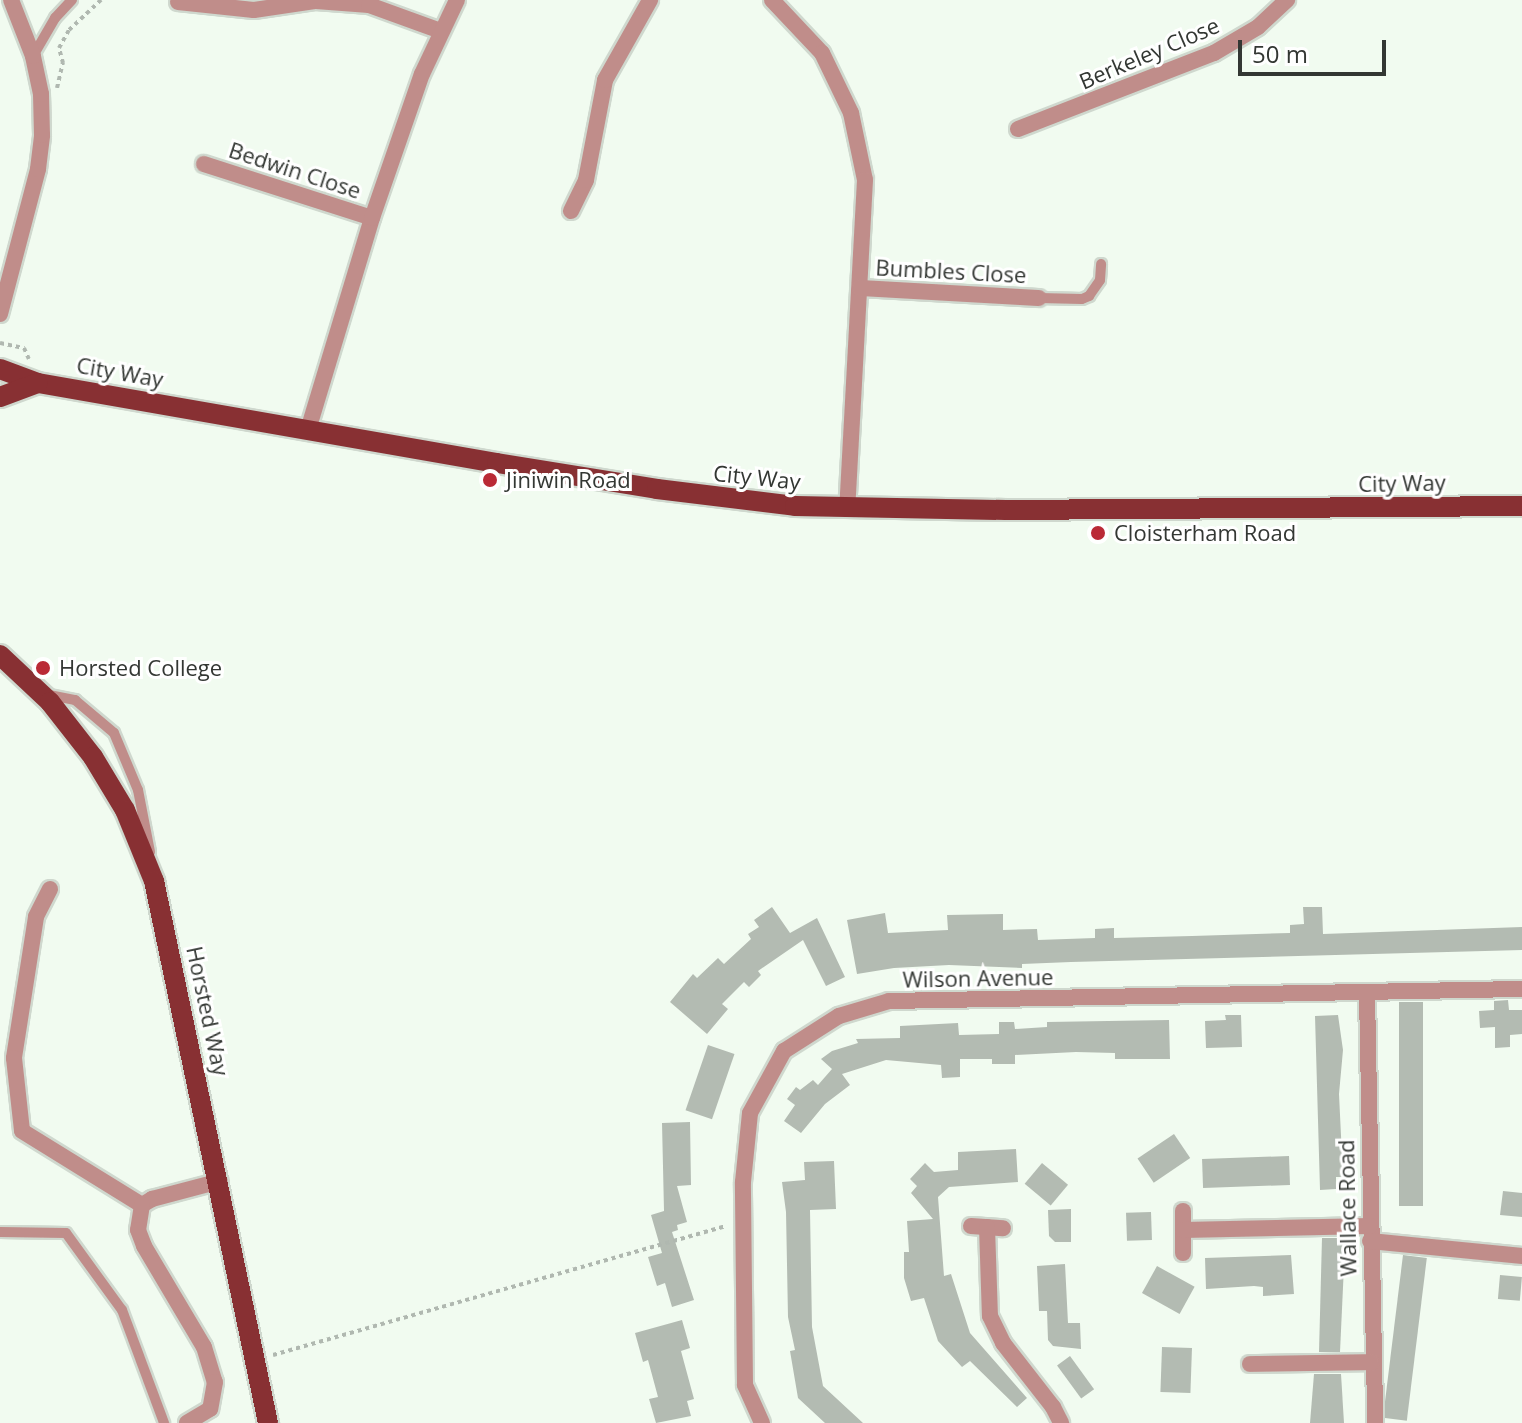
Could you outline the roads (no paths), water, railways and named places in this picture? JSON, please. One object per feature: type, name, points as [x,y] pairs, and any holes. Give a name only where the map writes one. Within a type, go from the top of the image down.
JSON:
[{"type":"main road","name":"City Way","points":[[0,369],[38,383],[657,489],[745,501],[847,508],[1522,506]]},
{"type":"main road","points":[[0,397],[38,383]]},
{"type":"main road","name":"Horsted Way","points":[[0,655],[42,694],[111,785],[154,881],[220,1181],[268,1423]]},
{"type":"street","points":[[0,314],[38,169],[41,94],[33,56],[11,0]]},
{"type":"street","points":[[308,430],[372,218],[422,74],[457,0]]},
{"type":"street","points":[[571,211],[586,180],[605,80],[650,0]]},
{"type":"street","points":[[772,0],[822,53],[851,113],[865,180],[847,508]]},
{"type":"street","name":"Berkeley Close","points":[[1018,129],[1214,53],[1258,27],[1287,0]]},
{"type":"street","points":[[178,2],[254,10],[316,1],[369,5],[441,31]]},
{"type":"street","name":"Bedwin Close","points":[[204,164],[372,218]]},
{"type":"street","name":"Bumbles Close","points":[[860,288],[1039,298]]},
{"type":"street","points":[[50,889],[36,917],[14,1058],[22,1131],[142,1205]]},
{"type":"street","name":"Wilson Avenue","points":[[762,1423],[745,1385],[743,1221],[750,1113],[784,1051],[839,1016],[889,1001],[1522,989]]},
{"type":"street","name":"Wallace Road","points":[[1367,993],[1371,1362],[1375,1423]]},
{"type":"street","points":[[187,1423],[210,1409],[215,1382],[204,1347],[144,1246],[138,1230],[142,1205],[152,1199],[220,1181]]},
{"type":"street","points":[[1183,1211],[1183,1253]]},
{"type":"street","points":[[987,1227],[990,1316],[1003,1343],[1053,1407],[1061,1423]]},
{"type":"street","points":[[1183,1230],[1370,1234],[1522,1256]]},
{"type":"street","points":[[1250,1364],[1371,1362]]},
{"type":"lane","points":[[33,56],[55,18],[72,0]]},
{"type":"lane","points":[[1039,298],[1082,299],[1089,296],[1100,280],[1101,264]]},
{"type":"lane","points":[[42,694],[75,700],[116,736],[141,798],[154,881]]},
{"type":"lane","points":[[0,1232],[66,1233],[122,1310],[164,1423]]},
{"type":"place","name":"Jiniwin Road","points":[[490,480]]},
{"type":"place","name":"Cloisterham Road","points":[[1098,533]]},
{"type":"place","name":"Horsted College","points":[[43,668]]}]
